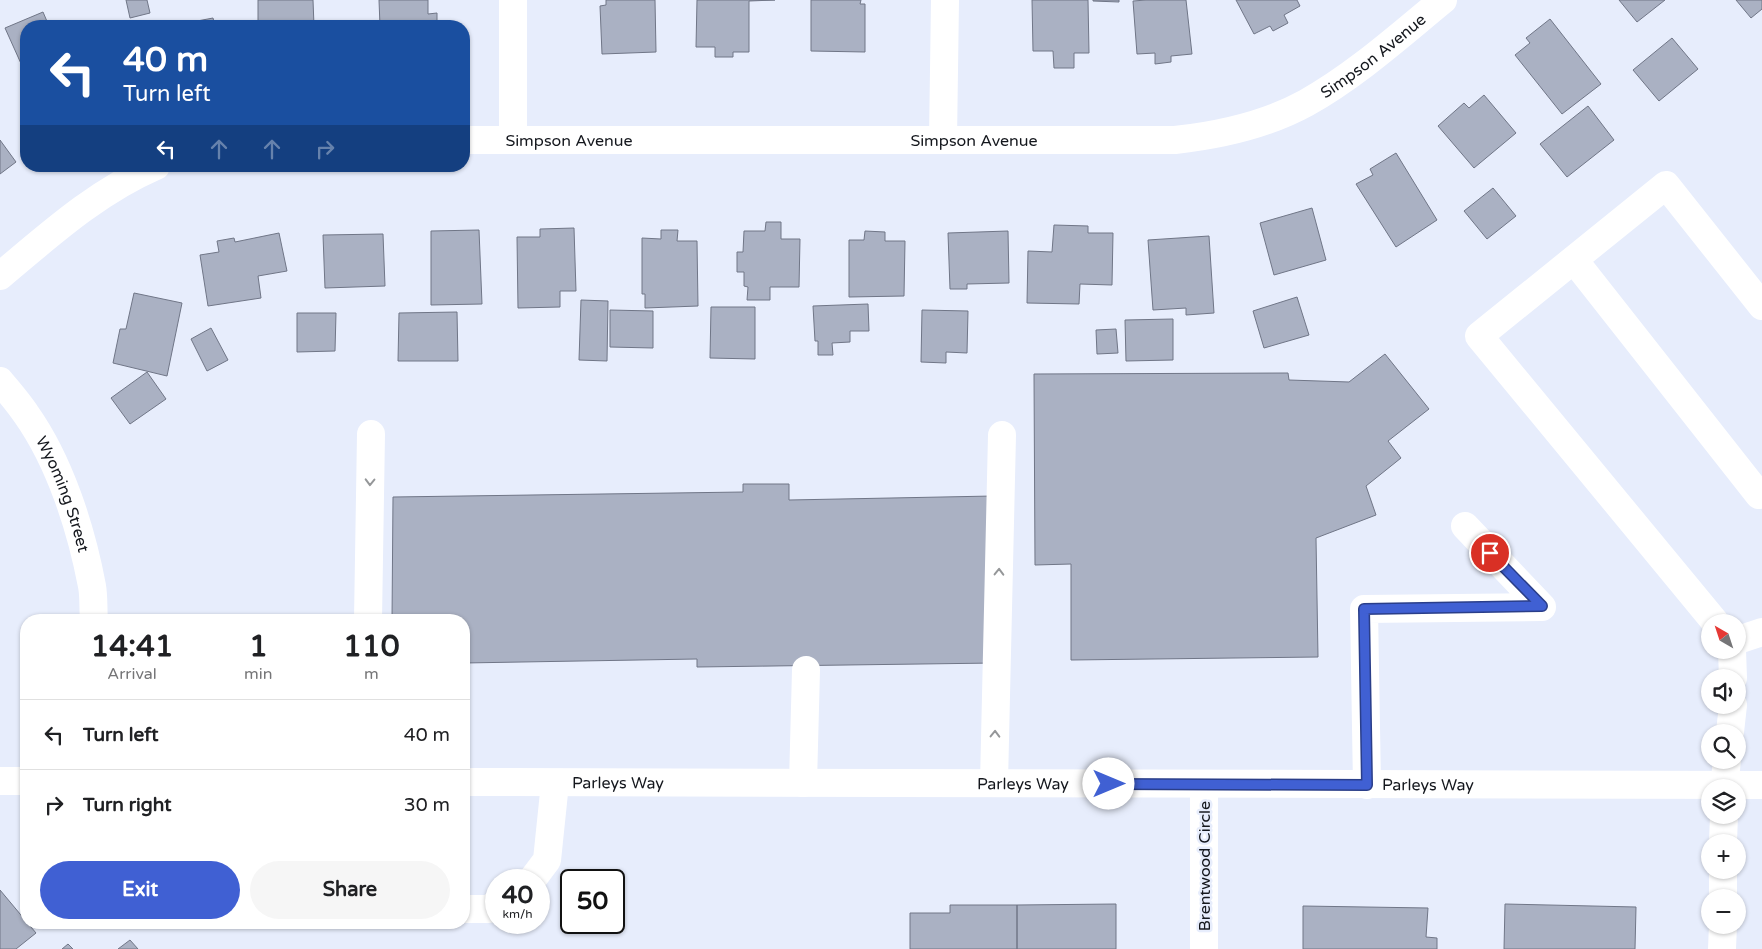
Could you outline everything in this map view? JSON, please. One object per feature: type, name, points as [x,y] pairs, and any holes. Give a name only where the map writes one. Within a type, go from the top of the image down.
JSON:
[{"type":"street","points":[[513,0],[513,139]]},
{"type":"street","points":[[943,140],[945,0]]},
{"type":"street","name":"Simpson Avenue","points":[[470,140],[1176,140],[1209,136],[1242,128],[1274,117],[1305,103],[1334,86],[1362,66],[1443,0]]},
{"type":"street","points":[[0,276],[74,214],[97,198],[142,172]]},
{"type":"street","points":[[1708,614],[1479,336],[1666,185],[1762,306]]},
{"type":"street","points":[[1574,260],[1761,495]]},
{"type":"street","name":"Wyoming Street","points":[[0,381],[27,415],[61,479],[83,549],[92,587],[94,614]]},
{"type":"street","points":[[368,614],[370,434]]},
{"type":"street","points":[[994,783],[1002,435]]},
{"type":"street","points":[[1367,785],[1364,609],[1542,606],[1464,526]]},
{"type":"street","points":[[1746,637],[1762,632]]},
{"type":"street","points":[[803,783],[806,670]]},
{"type":"street","name":"Parleys Way","points":[[470,782],[1367,785],[1725,778],[1762,785]]},
{"type":"street","points":[[0,782],[20,782]]},
{"type":"street","points":[[540,869],[547,860],[555,782]]},
{"type":"street","name":"Brentwood Circle","points":[[1204,784],[1204,949]]},
{"type":"street","points":[[470,909],[485,908]]},
{"type":"street","points":[[1722,949],[1723,934]]},
{"type":"building","points":[[126,0],[147,0],[150,13],[130,18]]},
{"type":"building","points":[[258,0],[313,0],[314,20],[258,20]]},
{"type":"building","points":[[379,0],[428,0],[428,14],[437,13],[437,20],[380,20]]},
{"type":"building","points":[[606,0],[655,0],[656,52],[602,54],[600,6],[606,5]]},
{"type":"building","points":[[697,0],[775,0],[749,1],[749,52],[733,52],[733,57],[715,57],[715,47],[696,47]]},
{"type":"building","points":[[811,0],[861,0],[860,4],[865,4],[865,52],[811,51]]},
{"type":"building","points":[[1032,0],[1088,0],[1089,53],[1074,53],[1074,68],[1054,68],[1053,51],[1033,51]]},
{"type":"building","points":[[1119,0],[1119,2],[1093,1]]},
{"type":"building","points":[[1186,0],[1192,54],[1171,56],[1171,62],[1155,64],[1155,53],[1137,54],[1133,1]]},
{"type":"building","points":[[1236,0],[1297,0],[1300,6],[1284,15],[1288,23],[1273,31],[1270,26],[1254,34]]},
{"type":"building","points":[[1619,0],[1665,0],[1637,22]]},
{"type":"building","points":[[1736,0],[1762,0],[1762,9],[1751,18]]},
{"type":"building","points":[[43,12],[46,20],[24,20]]},
{"type":"building","points":[[1550,19],[1601,84],[1562,114],[1515,55],[1530,43],[1526,38]]},
{"type":"building","points":[[20,22],[20,61],[5,28]]},
{"type":"building","points":[[1672,38],[1698,69],[1659,101],[1633,70]]},
{"type":"building","points":[[1484,95],[1516,133],[1474,168],[1438,126],[1464,103],[1469,108]]},
{"type":"building","points":[[1588,106],[1614,140],[1567,177],[1540,144]]},
{"type":"building","points":[[0,140],[16,162],[0,174]]},
{"type":"building","points":[[1396,153],[1437,220],[1396,247],[1356,184],[1373,175],[1370,169]]},
{"type":"building","points":[[1493,188],[1516,216],[1487,239],[1464,211]]},
{"type":"building","points":[[1312,208],[1326,260],[1274,275],[1260,223]]},
{"type":"building","points":[[766,222],[781,222],[781,239],[800,239],[799,287],[770,287],[770,300],[747,300],[748,287],[744,286],[744,272],[737,272],[737,252],[743,252],[744,231],[765,231]]},
{"type":"building","points":[[1054,225],[1088,226],[1088,233],[1113,233],[1112,285],[1080,284],[1079,304],[1027,303],[1028,251],[1052,252]]},
{"type":"building","points":[[574,228],[576,291],[560,291],[560,307],[518,308],[517,237],[540,237],[540,229]]},
{"type":"building","points":[[479,230],[482,304],[431,305],[431,231]]},
{"type":"building","points":[[661,230],[678,230],[677,241],[697,241],[698,306],[645,308],[645,294],[642,294],[642,238],[661,239]]},
{"type":"building","points":[[865,231],[885,232],[885,241],[905,241],[904,296],[849,297],[849,240],[864,240]]},
{"type":"building","points":[[1008,231],[1009,283],[967,284],[967,289],[950,289],[948,233]]},
{"type":"building","points":[[279,233],[287,271],[258,276],[261,298],[208,306],[200,255],[219,252],[217,241],[234,238],[235,242]]},
{"type":"building","points":[[383,234],[385,286],[325,288],[323,235]]},
{"type":"building","points":[[1209,236],[1214,313],[1186,315],[1186,308],[1153,310],[1148,240]]},
{"type":"building","points":[[134,293],[182,303],[167,376],[113,363],[120,329],[126,329]]},
{"type":"building","points":[[1297,297],[1309,335],[1264,348],[1253,311]]},
{"type":"building","points":[[581,300],[608,301],[607,361],[579,360]]},
{"type":"building","points":[[868,304],[869,331],[850,331],[850,342],[832,343],[833,355],[818,355],[818,341],[815,341],[813,306]]},
{"type":"building","points":[[711,307],[755,307],[755,359],[710,358]]},
{"type":"building","points":[[610,310],[653,311],[653,348],[610,347]]},
{"type":"building","points":[[922,310],[968,311],[967,353],[946,352],[946,363],[921,362]]},
{"type":"building","points":[[457,312],[458,361],[398,361],[399,313]]},
{"type":"building","points":[[297,313],[336,313],[335,351],[297,352]]},
{"type":"building","points":[[1173,319],[1173,360],[1126,361],[1125,320]]},
{"type":"building","points":[[211,328],[228,360],[207,371],[191,339]]},
{"type":"building","points":[[1116,329],[1118,353],[1097,354],[1096,330]]},
{"type":"building","points":[[1385,354],[1429,409],[1388,441],[1401,458],[1366,486],[1376,515],[1316,538],[1318,657],[1071,660],[1071,564],[1035,565],[1034,374],[1288,373],[1289,380],[1349,382]]},
{"type":"building","points":[[147,372],[166,399],[130,424],[111,398]]},
{"type":"building","points":[[743,484],[789,484],[789,500],[993,496],[995,663],[697,667],[697,659],[470,663],[470,614],[392,614],[393,497],[743,492]]},
{"type":"building","points":[[0,890],[20,914],[20,929],[33,929],[36,933],[16,949],[0,949]]},
{"type":"building","points":[[1116,904],[1116,949],[1017,949],[1017,905]]},
{"type":"building","points":[[1505,904],[1636,907],[1635,949],[1504,949]]},
{"type":"building","points":[[950,905],[1017,905],[1017,949],[910,949],[910,913],[950,913]]},
{"type":"building","points":[[1303,906],[1428,908],[1426,937],[1437,938],[1437,949],[1303,949]]},
{"type":"building","points":[[130,940],[138,949],[118,949]]},
{"type":"building","points":[[68,944],[73,949],[62,949]]},
{"type":"route","points":[[1109,784],[1367,785],[1364,609],[1542,606],[1490,553]]}]
